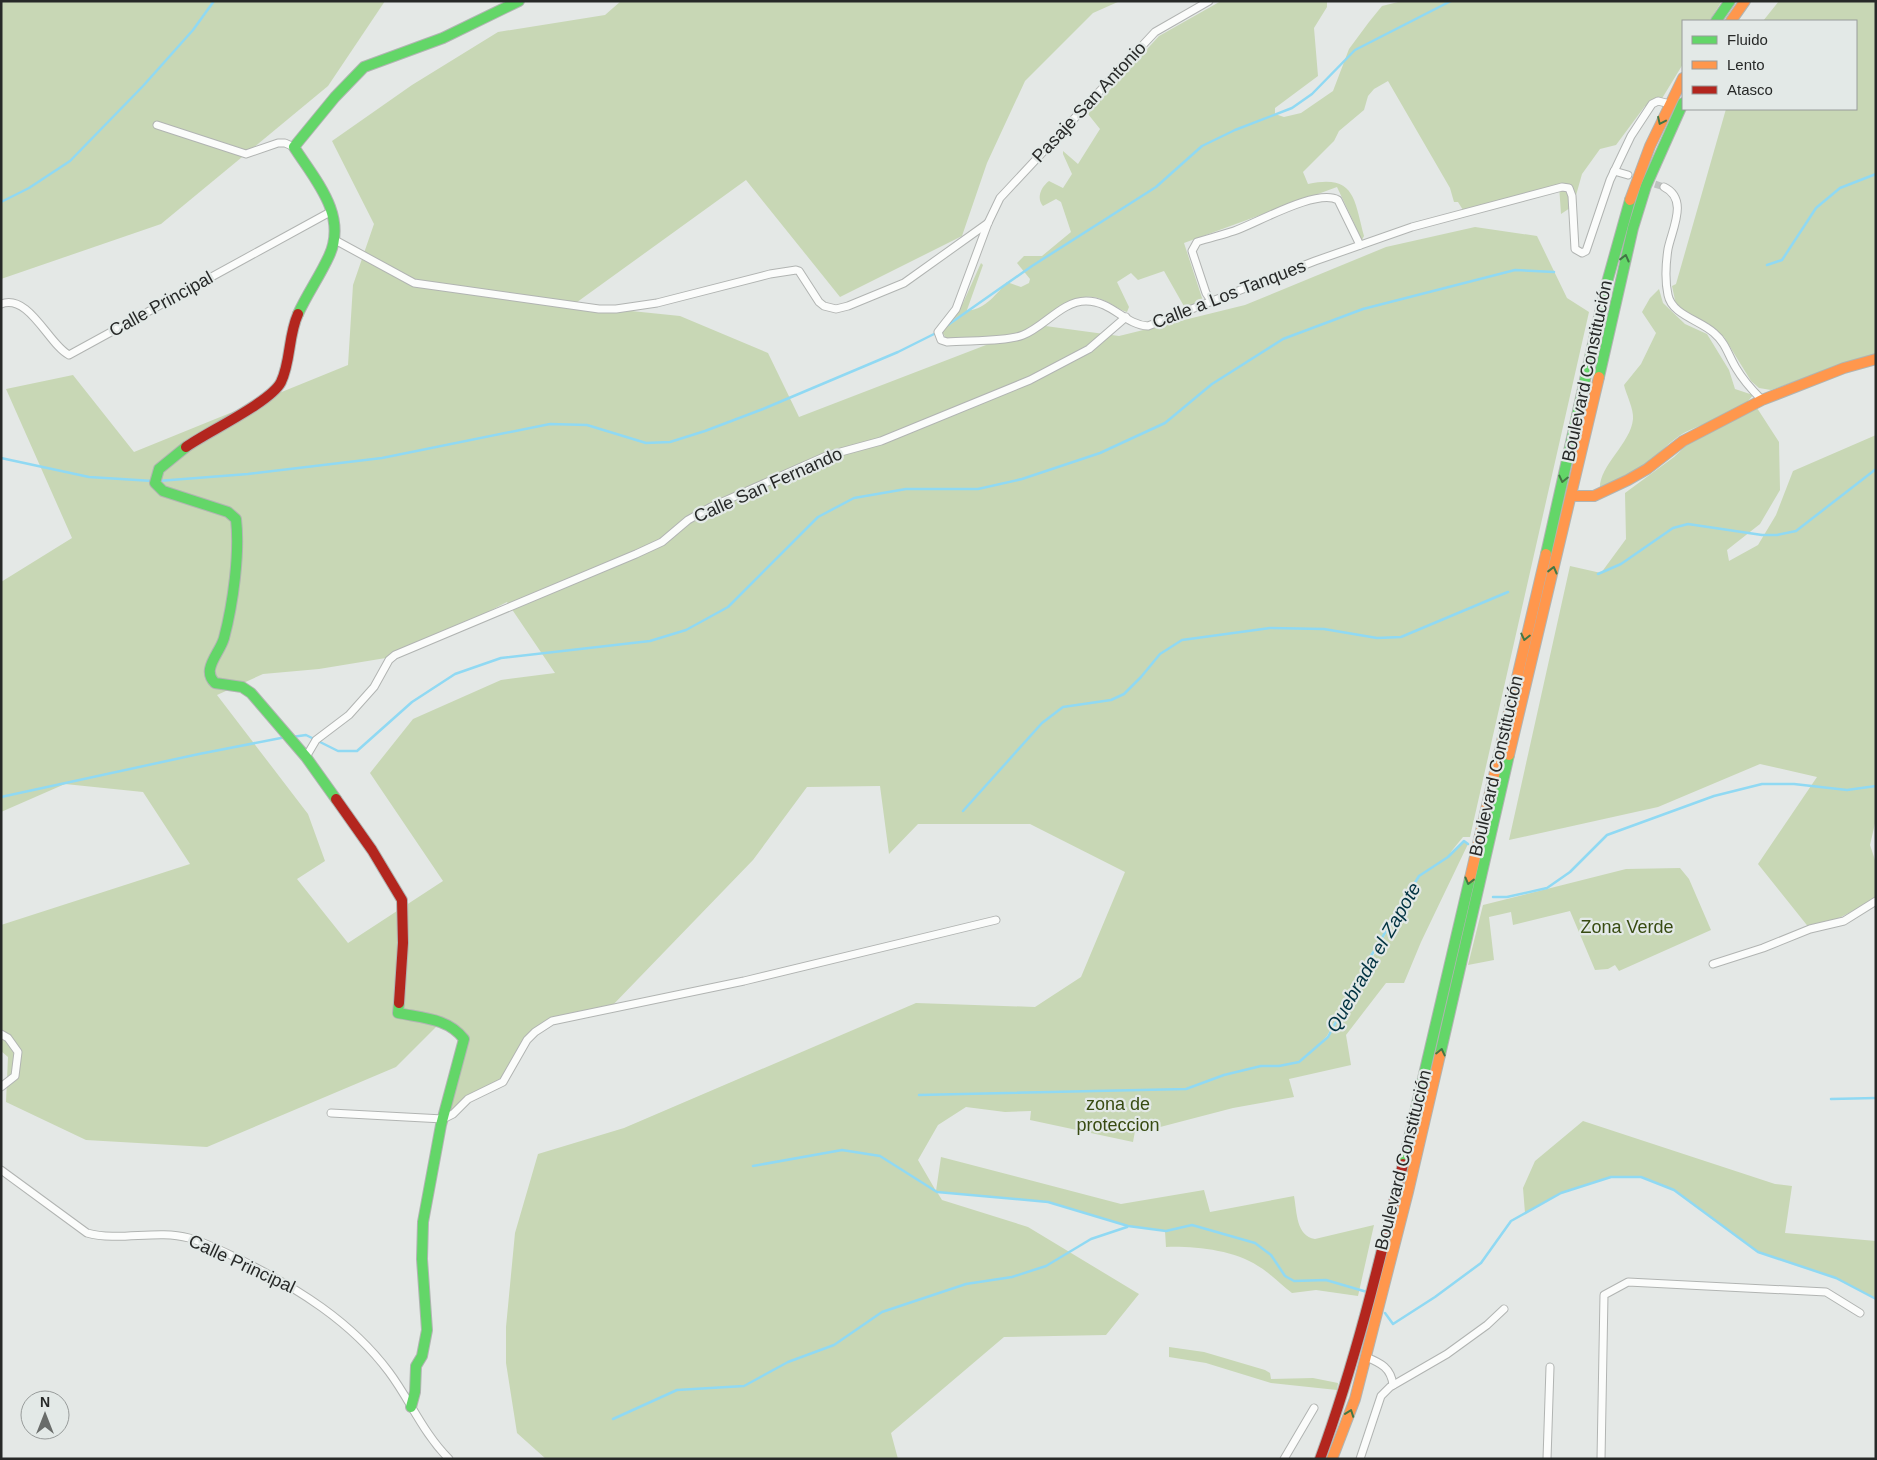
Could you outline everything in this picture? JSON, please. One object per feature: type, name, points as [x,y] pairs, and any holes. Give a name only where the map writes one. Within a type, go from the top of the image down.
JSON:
[{"type":"main road","points":[[412,1407],[415,1392],[416,1366],[422,1356],[427,1330],[422,1259],[423,1222],[443,1119],[464,1039],[458,1029],[441,1022],[398,1013],[404,943],[402,900],[372,850],[306,757],[251,694],[242,687],[215,683],[210,677],[211,665],[224,638],[238,535],[236,520],[228,512],[163,491],[157,486],[154,478],[160,468],[168,461],[214,427],[256,404],[279,386],[293,324],[335,240],[335,220],[332,211],[294,147],[335,97],[364,68],[443,38],[519,1]]},
{"type":"main road","points":[[1717,20],[1730,1]]},
{"type":"main road","points":[[1732,20],[1745,1]]},
{"type":"main road","name":"Boulevard Constitución","points":[[1320,1459],[1341,1402],[1357,1348],[1409,1138],[1591,360],[1619,231],[1638,175],[1682,80]]},
{"type":"main road","name":"Boulevard Constitución","points":[[1332,1459],[1355,1399],[1408,1192],[1528,673],[1572,496],[1633,228],[1646,186],[1682,105]]},
{"type":"main road","points":[[1572,496],[1594,496],[1628,480],[1647,469],[1684,441],[1762,400],[1844,368],[1876,359]]},
{"type":"street","name":"Pasaje San Antonio","points":[[988,223],[1000,198],[1155,32],[1209,1]]},
{"type":"street","points":[[1628,175],[1614,170],[1631,136],[1652,104],[1658,101],[1670,104]]},
{"type":"street","points":[[157,125],[246,154],[278,143],[285,143],[294,147]]},
{"type":"street","name":"Calle a Los Tanques","points":[[988,223],[956,309],[938,332],[941,340],[947,342],[1023,335],[1066,308],[1084,301],[1101,302],[1142,326],[1148,326],[1412,227],[1562,187],[1569,188],[1571,191],[1573,240],[1575,249],[1582,253],[1589,247],[1614,170]]},
{"type":"street","points":[[1664,187],[1670,190],[1676,198],[1678,209],[1668,253],[1667,287],[1670,301],[1681,312],[1719,338],[1748,386],[1762,400]]},
{"type":"street","points":[[1212,302],[1206,293],[1192,251],[1196,242],[1234,231],[1299,204],[1330,197],[1338,200],[1360,245]]},
{"type":"street","name":"Calle Principal","points":[[1,304],[10,302],[21,306],[69,355],[332,211]]},
{"type":"street","points":[[335,240],[414,283],[500,297],[599,309],[616,309],[658,303],[786,270],[799,271],[819,302],[824,306],[836,309],[848,306],[904,282],[988,223]]},
{"type":"street","name":"Calle San Fernando","points":[[306,757],[316,740],[349,716],[374,686],[389,660],[395,655],[477,619],[562,587],[662,542],[699,513],[826,456],[881,441],[1030,380],[1089,349],[1126,317]]},
{"type":"street","points":[[1713,964],[1763,948],[1810,929],[1844,921],[1876,901]]},
{"type":"street","points":[[331,1113],[443,1119],[454,1114],[468,1099],[503,1082],[528,1040],[535,1032],[552,1021],[744,981],[996,920]]},
{"type":"street","points":[[1,1034],[8,1038],[18,1052],[18,1064],[15,1076],[1,1087]]},
{"type":"street","name":"Calle Principal","points":[[1,1170],[87,1233],[100,1237],[167,1234],[200,1241],[298,1290],[372,1351],[412,1407],[426,1433],[449,1459]]},
{"type":"street","points":[[1601,1459],[1604,1295],[1628,1282],[1826,1292],[1860,1313]]},
{"type":"street","points":[[1360,1459],[1382,1396],[1393,1385],[1447,1354],[1487,1325],[1504,1308]]},
{"type":"street","points":[[1366,1357],[1388,1369],[1393,1385]]},
{"type":"street","points":[[1547,1459],[1550,1366]]},
{"type":"street","points":[[1284,1459],[1314,1408]]},
{"type":"green space","points":[[1,1],[385,1],[328,86],[161,224],[1,279]]},
{"type":"green space","name":"zona de proteccion","points":[[621,1],[1120,1],[1093,13],[1025,81],[987,163],[962,236],[840,297],[746,180],[573,305],[680,316],[768,353],[799,417],[1012,335],[950,339],[946,338],[942,332],[963,303],[981,263],[983,265],[967,310],[973,310],[984,305],[1007,282],[1021,287],[1029,283],[1030,279],[1017,263],[1024,256],[1042,256],[1071,232],[1061,202],[1056,199],[1043,206],[1040,196],[1042,189],[1049,181],[1063,188],[1072,174],[1063,151],[1078,164],[1100,129],[1088,114],[1159,36],[1221,1],[1327,1],[1327,7],[1314,28],[1318,76],[1275,108],[1275,114],[1284,117],[1301,113],[1333,91],[1349,49],[1382,6],[1402,1],[1722,1],[1710,20],[1682,20],[1682,66],[1658,105],[1645,106],[1616,145],[1600,149],[1582,174],[1573,206],[1561,214],[1559,185],[1463,210],[1458,202],[1454,202],[1450,188],[1388,81],[1374,89],[1368,96],[1364,110],[1339,131],[1334,141],[1303,172],[1308,184],[1335,183],[1344,186],[1350,192],[1358,211],[1364,236],[1362,240],[1337,187],[1184,243],[1203,301],[1185,308],[1164,271],[1138,280],[1131,273],[1117,282],[1129,307],[1127,312],[1103,300],[1085,297],[1068,303],[1038,325],[1119,336],[1245,305],[1386,247],[1475,227],[1537,236],[1567,298],[1589,312],[1470,837],[1463,837],[1450,853],[1464,841],[1468,844],[1421,942],[1404,983],[1386,983],[1346,1035],[1351,1065],[1289,1079],[1294,1097],[1233,1108],[1141,1132],[1135,1131],[1133,1142],[1030,1120],[1031,1111],[1005,1112],[966,1107],[938,1125],[918,1160],[936,1191],[941,1157],[1121,1204],[1204,1190],[1210,1212],[1294,1196],[1298,1222],[1304,1233],[1309,1237],[1315,1239],[1374,1225],[1358,1296],[1316,1290],[1292,1293],[1262,1269],[1237,1256],[1201,1248],[1166,1247],[1165,1231],[1128,1226],[1048,1202],[937,1192],[942,1200],[1028,1227],[1139,1294],[1106,1335],[1004,1337],[891,1433],[898,1459],[546,1459],[517,1433],[506,1363],[506,1327],[515,1233],[538,1154],[624,1128],[916,1003],[1035,1007],[1081,977],[1125,872],[1030,824],[918,824],[889,854],[880,786],[807,787],[753,860],[609,1009],[552,1021],[535,1032],[503,1082],[493,1086],[443,1119],[464,1039],[441,1022],[396,1067],[207,1147],[86,1140],[6,1102],[8,1057],[1,1051],[1,925],[190,864],[143,792],[65,784],[1,812],[1,582],[72,538],[6,389],[73,375],[134,452],[348,365],[353,285],[374,224],[332,141],[412,85],[498,32],[605,15]],"holes":[[[507,602],[555,673],[501,680],[413,719],[370,773],[443,881],[348,943],[297,879],[325,861],[308,814],[217,695],[263,674],[319,669],[404,655]],[[1408,894],[1328,1037],[1321,1042],[1327,1036],[1367,960]]]},
{"type":"green space","points":[[1779,1],[1876,1],[1876,356],[1820,372],[1771,390],[1759,388],[1751,381],[1724,337],[1676,305],[1672,286],[1676,284],[1726,110],[1857,110],[1857,20],[1764,20]]},
{"type":"green space","points":[[1659,289],[1663,303],[1685,324],[1707,334],[1729,370],[1735,389],[1753,395],[1740,408],[1683,434],[1635,474],[1600,488],[1604,471],[1631,428],[1632,411],[1624,385],[1641,364],[1656,333],[1642,312],[1650,298]]},
{"type":"green space","points":[[1757,408],[1779,442],[1780,490],[1760,524],[1727,550],[1729,561],[1758,545],[1776,515],[1793,471],[1876,435],[1876,819],[1870,845],[1876,863],[1876,899],[1841,917],[1810,929],[1758,864],[1817,777],[1760,764],[1658,807],[1509,840],[1570,566],[1601,573],[1626,539],[1625,493],[1674,457],[1690,442]]},
{"type":"green space","name":"Zona Verde","points":[[1680,868],[1689,879],[1711,930],[1619,971],[1615,965],[1608,969],[1595,970],[1570,911],[1513,925],[1511,912],[1489,917],[1494,960],[1468,965],[1483,905],[1626,869]]},
{"type":"green space","points":[[1583,1121],[1775,1184],[1792,1186],[1785,1233],[1876,1241],[1876,1299],[1835,1278],[1758,1252],[1674,1190],[1641,1177],[1611,1177],[1561,1193],[1525,1213],[1523,1188],[1535,1161]]},
{"type":"green space","points":[[1169,1347],[1204,1352],[1265,1370],[1270,1373],[1271,1379],[1313,1378],[1338,1383],[1337,1390],[1271,1383],[1206,1363],[1169,1357]]},
{"type":"waterway","points":[[1,202],[29,188],[70,161],[143,86],[193,30],[214,1]]},
{"type":"waterway","points":[[945,327],[1032,266],[1156,187],[1202,146],[1235,130],[1292,108],[1312,94],[1355,50],[1451,1]]},
{"type":"waterway","points":[[1767,265],[1782,260],[1816,208],[1840,188],[1876,174]]},
{"type":"waterway","points":[[292,737],[306,735],[338,751],[357,751],[412,702],[455,674],[501,658],[650,641],[686,630],[728,607],[818,517],[854,498],[906,489],[978,489],[1022,479],[1100,453],[1165,423],[1212,384],[1283,339],[1363,309],[1515,270],[1554,272]]},
{"type":"waterway","points":[[158,481],[248,474],[382,458],[550,424],[587,425],[646,443],[670,442],[763,409],[898,352],[938,332]]},
{"type":"waterway","points":[[1,458],[89,477],[153,481]]},
{"type":"waterway","points":[[1598,574],[1621,564],[1673,528],[1688,524],[1762,535],[1777,535],[1796,531],[1876,469]]},
{"type":"waterway","points":[[963,811],[1042,723],[1063,707],[1111,700],[1124,694],[1160,654],[1182,640],[1270,628],[1324,629],[1377,638],[1401,637],[1508,592]]},
{"type":"waterway","points":[[1,797],[286,737]]},
{"type":"waterway","name":"Quebrada el Zapote","points":[[1493,897],[1507,897],[1547,888],[1570,872],[1607,835],[1714,796],[1762,784],[1794,784],[1847,790],[1876,786]]},
{"type":"waterway","name":"Quebrada el Zapote","points":[[919,1095],[1186,1089],[1224,1075],[1261,1066],[1279,1066],[1299,1062],[1328,1037],[1368,961],[1419,876],[1448,857],[1464,841],[1468,844]]},
{"type":"waterway","points":[[1831,1099],[1876,1098]]},
{"type":"waterway","points":[[753,1166],[842,1150],[880,1156],[937,1192],[1048,1202],[1128,1226],[1166,1231],[1192,1225],[1255,1243],[1271,1255],[1285,1276],[1294,1281],[1326,1280],[1367,1292]]},
{"type":"waterway","points":[[1385,1313],[1393,1324],[1435,1297],[1481,1263],[1511,1221],[1561,1193],[1611,1177],[1641,1177],[1674,1190],[1758,1252],[1836,1278],[1876,1299]]},
{"type":"waterway","points":[[613,1419],[677,1390],[744,1386],[788,1362],[834,1345],[882,1312],[966,1284],[1012,1277],[1046,1266],[1091,1239],[1127,1227]]},
{"type":"tunnel","points":[[1645,181],[1664,187]]},
{"type":"traffic: fast","points":[[298,314],[329,256],[334,241],[334,226],[332,212],[326,198],[294,147],[335,97],[364,67],[443,38],[519,1]]},
{"type":"traffic: fast","points":[[1717,20],[1730,1]]},
{"type":"traffic: fast","points":[[1599,377],[1633,228],[1646,186],[1682,105]]},
{"type":"traffic: fast","points":[[1546,554],[1606,286],[1630,200]]},
{"type":"traffic: fast","points":[[186,447],[159,469],[155,483],[163,491],[228,512],[236,519],[237,547],[233,594],[224,638],[211,665],[212,680],[215,683],[242,687],[251,693],[306,757],[336,799]]},
{"type":"traffic: fast","points":[[1440,1055],[1509,755]]},
{"type":"traffic: fast","points":[[1403,1164],[1470,878]]},
{"type":"traffic: fast","points":[[399,1003],[398,1013],[442,1023],[458,1032],[464,1039],[441,1125],[423,1222],[422,1259],[427,1330],[422,1356],[416,1366],[415,1392],[411,1407]]},
{"type":"traffic: slow","points":[[1732,20],[1745,1]]},
{"type":"traffic: slow","points":[[1630,200],[1650,146],[1682,80]]},
{"type":"traffic: slow","points":[[1572,496],[1594,496],[1628,480],[1647,469],[1683,441],[1762,400],[1844,368],[1876,359]]},
{"type":"traffic: slow","points":[[1509,755],[1599,377]]},
{"type":"traffic: slow","points":[[1470,878],[1546,554]]},
{"type":"traffic: slow","points":[[1332,1459],[1355,1399],[1408,1192],[1440,1055]]},
{"type":"traffic: jam","points":[[186,447],[252,407],[275,390],[284,374],[298,314]]},
{"type":"traffic: jam","points":[[336,799],[372,850],[402,900],[403,943],[399,1003]]},
{"type":"traffic: jam","points":[[1320,1459],[1355,1350],[1403,1164]]}]
